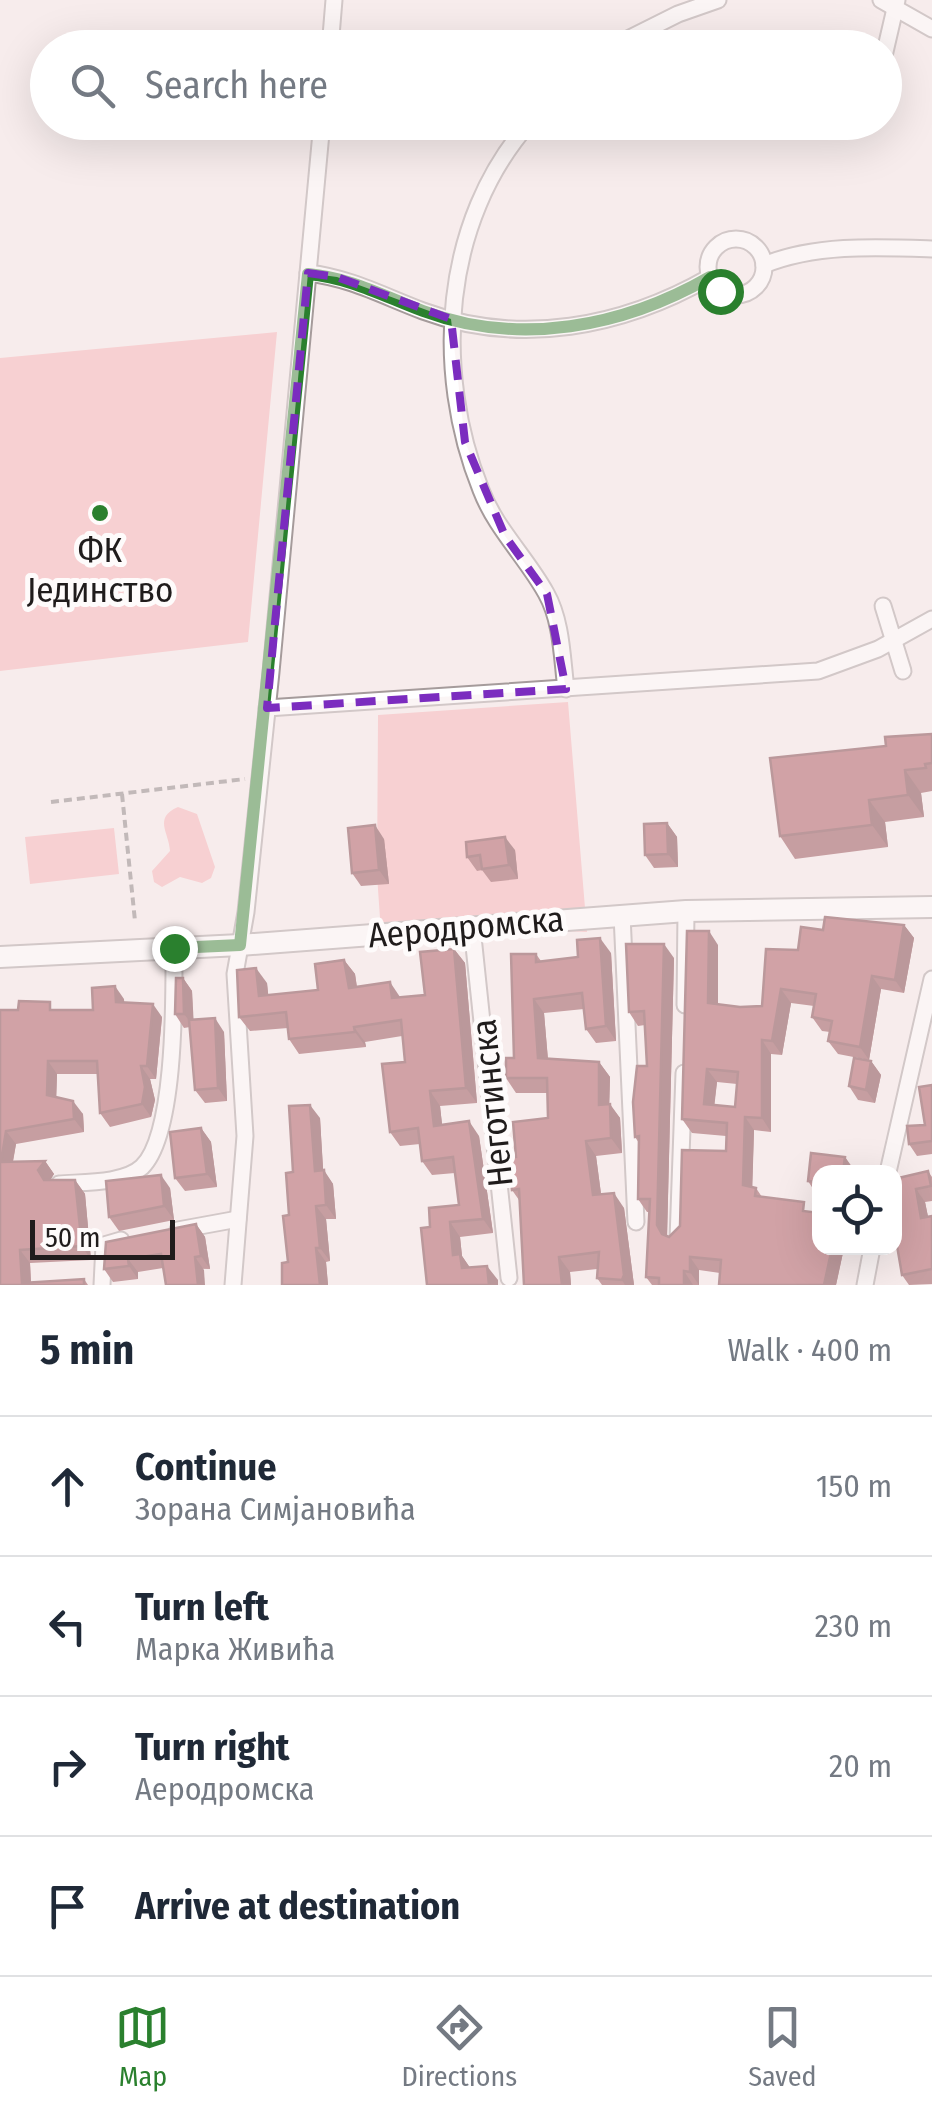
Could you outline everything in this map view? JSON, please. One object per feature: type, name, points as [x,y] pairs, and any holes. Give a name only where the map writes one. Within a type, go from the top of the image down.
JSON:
[{"type":"street","points":[[332,30],[334,0]]},
{"type":"street","points":[[646,30],[718,0]]},
{"type":"street","points":[[887,30],[891,2],[932,29]]},
{"type":"street","points":[[233,1285],[246,1136],[234,974],[260,777],[320,140]]},
{"type":"street","points":[[517,140],[502,162],[472,226],[450,318],[454,387],[465,442],[481,492],[504,536],[547,594],[558,623],[566,689]]},
{"type":"street","points":[[729,240],[748,242],[764,265],[760,282],[738,296],[720,291],[710,277],[713,251],[729,240]]},
{"type":"street","points":[[764,265],[783,257],[855,248],[932,249]]},
{"type":"street","points":[[308,274],[372,288],[450,318],[528,329],[602,323],[677,296],[710,277]]},
{"type":"street","points":[[883,606],[903,671]]},
{"type":"street","points":[[266,708],[818,671],[896,640],[932,618]]},
{"type":"street","name":"Аеродромска","points":[[0,956],[240,945],[622,915],[932,907]]},
{"type":"street","points":[[685,1028],[686,912]]},
{"type":"street","points":[[622,915],[636,1222]]},
{"type":"street","name":"Неготинска","points":[[472,927],[509,1278]]},
{"type":"street","points":[[59,1184],[122,1176],[141,1168],[148,1158],[166,1101],[174,948]]},
{"type":"street","points":[[890,1165],[932,979]]},
{"type":"street","points":[[678,1238],[685,1047]]},
{"type":"street","points":[[166,1232],[238,1220]]},
{"type":"street","points":[[102,1285],[104,1246],[130,1238]]},
{"type":"street","points":[[865,1285],[871,1255]]},
{"type":"path","points":[[51,802],[260,777]]},
{"type":"path","points":[[122,794],[134,921]]},
{"type":"highlighted area","points":[[308,273],[337,277],[451,319],[465,442],[505,536],[547,594],[566,689],[267,708]]},
{"type":"shaded area","points":[[277,332],[248,642],[0,671],[0,358]]},
{"type":"shaded area","points":[[568,702],[587,932],[472,927],[382,947],[377,875],[378,715]]},
{"type":"shaded area","points":[[178,807],[197,814],[215,867],[211,878],[202,883],[180,877],[162,887],[154,882],[152,871],[170,851],[164,821]]},
{"type":"shaded area","points":[[114,828],[119,874],[30,884],[25,837]]},
{"type":"building","points":[[932,734],[932,763],[925,764],[926,768],[905,770],[908,795],[869,800],[872,825],[780,836],[770,758],[886,746],[885,737]]},
{"type":"building","points":[[667,823],[668,854],[645,855],[644,824]]},
{"type":"building","points":[[375,825],[379,870],[352,873],[348,828]]},
{"type":"building","points":[[505,837],[509,865],[482,869],[480,855],[467,857],[466,842]]},
{"type":"building","points":[[825,917],[904,925],[895,980],[872,976],[860,1047],[828,1041],[832,1021],[812,1017],[816,994],[781,989],[772,1041],[762,1040],[762,1118],[745,1117],[743,1185],[756,1188],[755,1196],[804,1202],[803,1211],[812,1212],[812,1255],[830,1255],[824,1285],[719,1285],[721,1260],[690,1257],[690,1272],[684,1271],[684,1285],[659,1285],[659,1278],[646,1277],[650,1199],[638,1199],[639,1136],[635,1137],[633,1102],[637,1066],[647,1066],[644,1011],[629,1012],[626,944],[664,944],[657,1225],[669,1237],[680,1226],[682,1150],[726,1151],[727,1123],[682,1119],[687,931],[709,931],[708,1003],[740,1007],[762,1006],[766,949],[798,950],[801,927],[823,930]],"holes":[[[707,1069],[738,1072],[735,1107],[704,1104]]]},
{"type":"building","points":[[600,938],[606,1026],[586,1029],[582,993],[534,999],[538,1058],[599,1062],[599,1105],[610,1104],[611,1138],[586,1141],[593,1195],[614,1193],[624,1275],[622,1280],[597,1278],[599,1252],[559,1257],[562,1285],[524,1285],[519,1189],[512,1190],[509,1158],[516,1157],[513,1122],[548,1118],[547,1078],[506,1078],[506,1058],[514,1058],[511,954],[536,954],[536,962],[578,957],[577,940]]},
{"type":"building","points":[[454,949],[466,1088],[430,1091],[434,1126],[469,1121],[483,1219],[450,1222],[453,1255],[460,1254],[462,1268],[487,1266],[489,1285],[427,1285],[421,1228],[430,1227],[429,1208],[459,1205],[453,1157],[422,1161],[418,1128],[390,1132],[382,1064],[405,1062],[401,1020],[354,1027],[355,1032],[289,1039],[286,1012],[239,1017],[237,970],[256,968],[259,996],[318,990],[315,964],[344,960],[349,988],[390,982],[392,998],[425,995],[420,952]]},
{"type":"building","points":[[176,978],[183,978],[184,1014],[175,1014]]},
{"type":"building","points":[[115,986],[116,1002],[153,1004],[147,1066],[141,1066],[145,1087],[142,1104],[100,1113],[97,1061],[48,1061],[47,1095],[73,1101],[74,1119],[6,1131],[1,1162],[45,1161],[38,1170],[44,1180],[75,1180],[82,1246],[20,1250],[22,1283],[84,1279],[84,1285],[0,1285],[0,1010],[18,1010],[19,1001],[50,1002],[50,1010],[93,1010],[92,988]]},
{"type":"building","points":[[215,1018],[218,1088],[195,1090],[189,1020]]},
{"type":"building","points":[[854,1058],[871,1061],[866,1090],[849,1086]]},
{"type":"building","points":[[932,1085],[932,1141],[909,1144],[907,1126],[925,1125],[919,1087]]},
{"type":"building","points":[[310,1105],[315,1171],[324,1170],[326,1205],[316,1206],[320,1285],[282,1285],[282,1263],[288,1262],[283,1216],[289,1215],[286,1173],[293,1172],[289,1106]]},
{"type":"building","points":[[201,1128],[207,1174],[175,1178],[170,1132]]},
{"type":"building","points":[[811,1153],[845,1157],[844,1165],[812,1165],[812,1181],[808,1181]]},
{"type":"building","points":[[928,1171],[931,1186],[916,1189],[921,1218],[932,1216],[932,1269],[902,1275],[899,1255],[902,1255],[902,1177]]},
{"type":"building","points":[[161,1175],[164,1206],[109,1217],[106,1181]]},
{"type":"building","points":[[196,1224],[201,1256],[195,1257],[198,1285],[166,1285],[161,1254],[128,1259],[129,1266],[104,1269],[106,1242]]},
{"type":"place","name":"ФК Јединство","points":[[100,513]]},
{"type":"route","points":[[174,948],[240,945],[271,672],[308,274],[336,276],[424,312],[489,326],[528,329],[602,323],[623,317],[677,296],[710,277],[720,291]]}]
